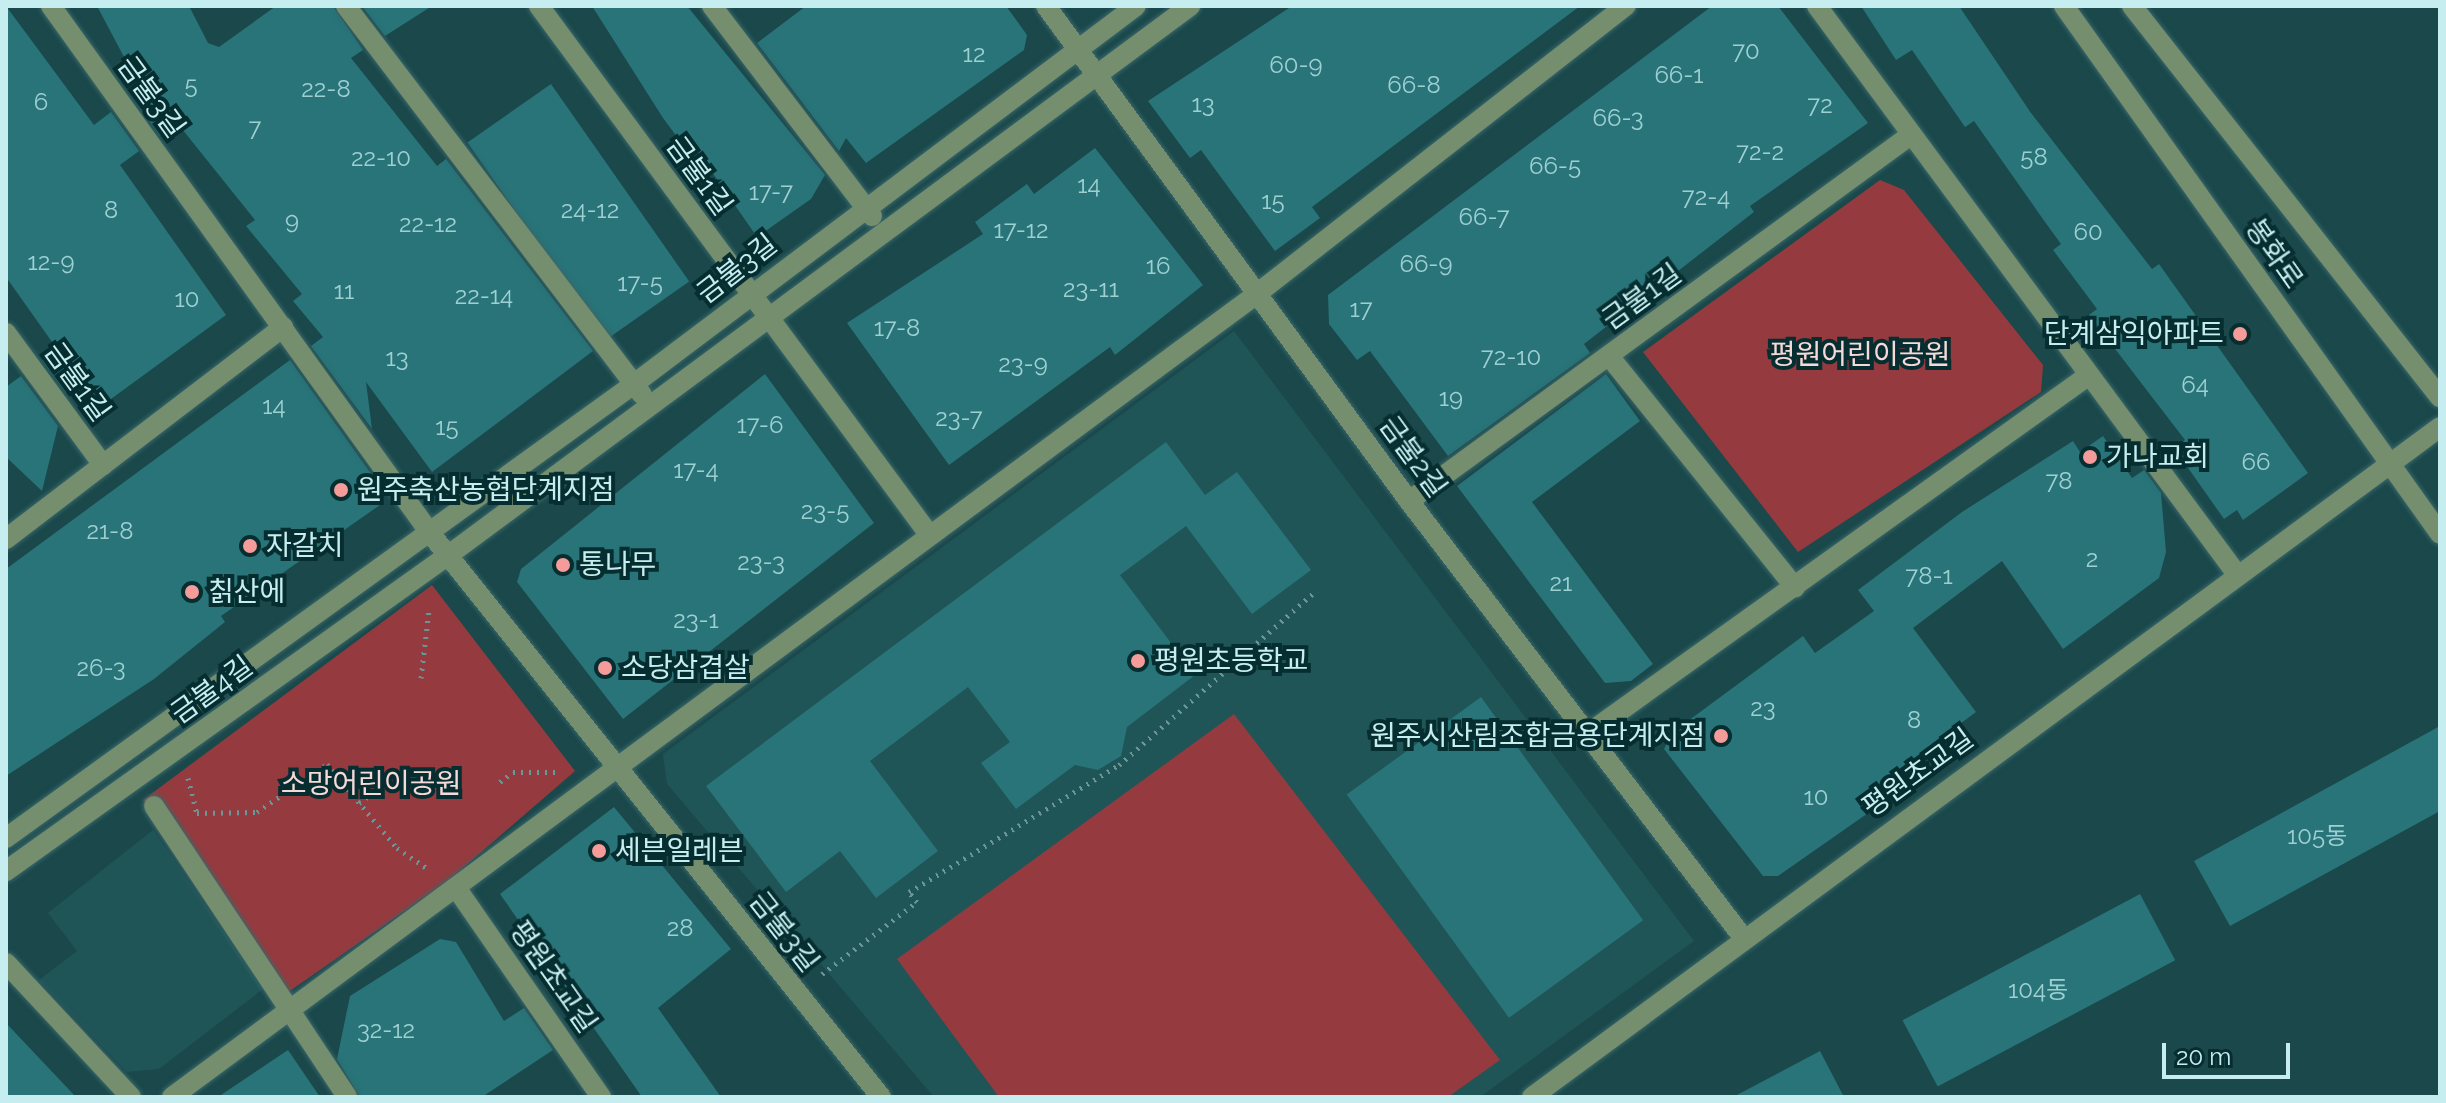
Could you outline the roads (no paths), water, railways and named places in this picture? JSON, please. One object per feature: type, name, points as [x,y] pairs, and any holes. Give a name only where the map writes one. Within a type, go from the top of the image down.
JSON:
[{"type":"street","name":"금불3길","points":[[51,6],[430,533],[450,554],[881,1097]]},
{"type":"street","points":[[346,6],[650,405]]},
{"type":"street","name":"금불1길","points":[[539,6],[928,533]]},
{"type":"street","points":[[712,6],[882,230]]},
{"type":"street","name":"금불2길","points":[[1046,6],[1409,501],[1742,936]]},
{"type":"street","points":[[1079,50],[1136,6]]},
{"type":"street","points":[[1097,75],[1190,6]]},
{"type":"street","points":[[172,1097],[457,889],[615,764],[1258,293],[1626,6]]},
{"type":"street","points":[[1817,6],[1908,137],[2236,573]]},
{"type":"street","name":"봉화로","points":[[2064,6],[2387,465],[2440,534]]},
{"type":"street","name":"봉화로","points":[[2132,6],[2440,397]]},
{"type":"street","name":"금불3길","points":[[430,533],[634,384],[864,206],[1079,50]]},
{"type":"street","name":"금불3길","points":[[450,554],[882,230],[1097,75]]},
{"type":"street","name":"금불1길","points":[[1409,501],[1908,137]]},
{"type":"street","points":[[6,539],[283,327]]},
{"type":"street","name":"금불1길","points":[[6,333],[103,465]]},
{"type":"street","points":[[1609,356],[1672,449],[1795,587]]},
{"type":"street","points":[[1589,733],[2089,375]]},
{"type":"street","name":"평원초교길","points":[[1532,1097],[1742,936],[2440,427]]},
{"type":"street","name":"금불4길","points":[[6,838],[430,533]]},
{"type":"street","name":"금불4길","points":[[6,871],[450,554]]},
{"type":"street","points":[[154,806],[293,1008],[347,1097]]},
{"type":"street","name":"평원초교길","points":[[457,889],[601,1097]]},
{"type":"street","points":[[6,963],[131,1097]]},
{"type":"place","name":"단계삼익아파트","points":[[2240,334]]},
{"type":"place","name":"가나교회","points":[[2090,457]]},
{"type":"place","name":"원주축산농협단계지점","points":[[341,490]]},
{"type":"place","name":"자갈치","points":[[250,546]]},
{"type":"place","name":"통나무","points":[[563,565]]},
{"type":"place","name":"칡산에","points":[[192,592]]},
{"type":"place","name":"평원초등학교","points":[[1138,661]]},
{"type":"place","name":"소당삼겹살","points":[[605,668]]},
{"type":"place","name":"원주시산림조합금용단계지점","points":[[1721,736]]},
{"type":"place","name":"세븐일레븐","points":[[599,851]]},
{"type":"park label","name":"평원어린이공원","points":[[1860,355]]},
{"type":"park label","name":"소망어린이공원","points":[[371,784]]}]
